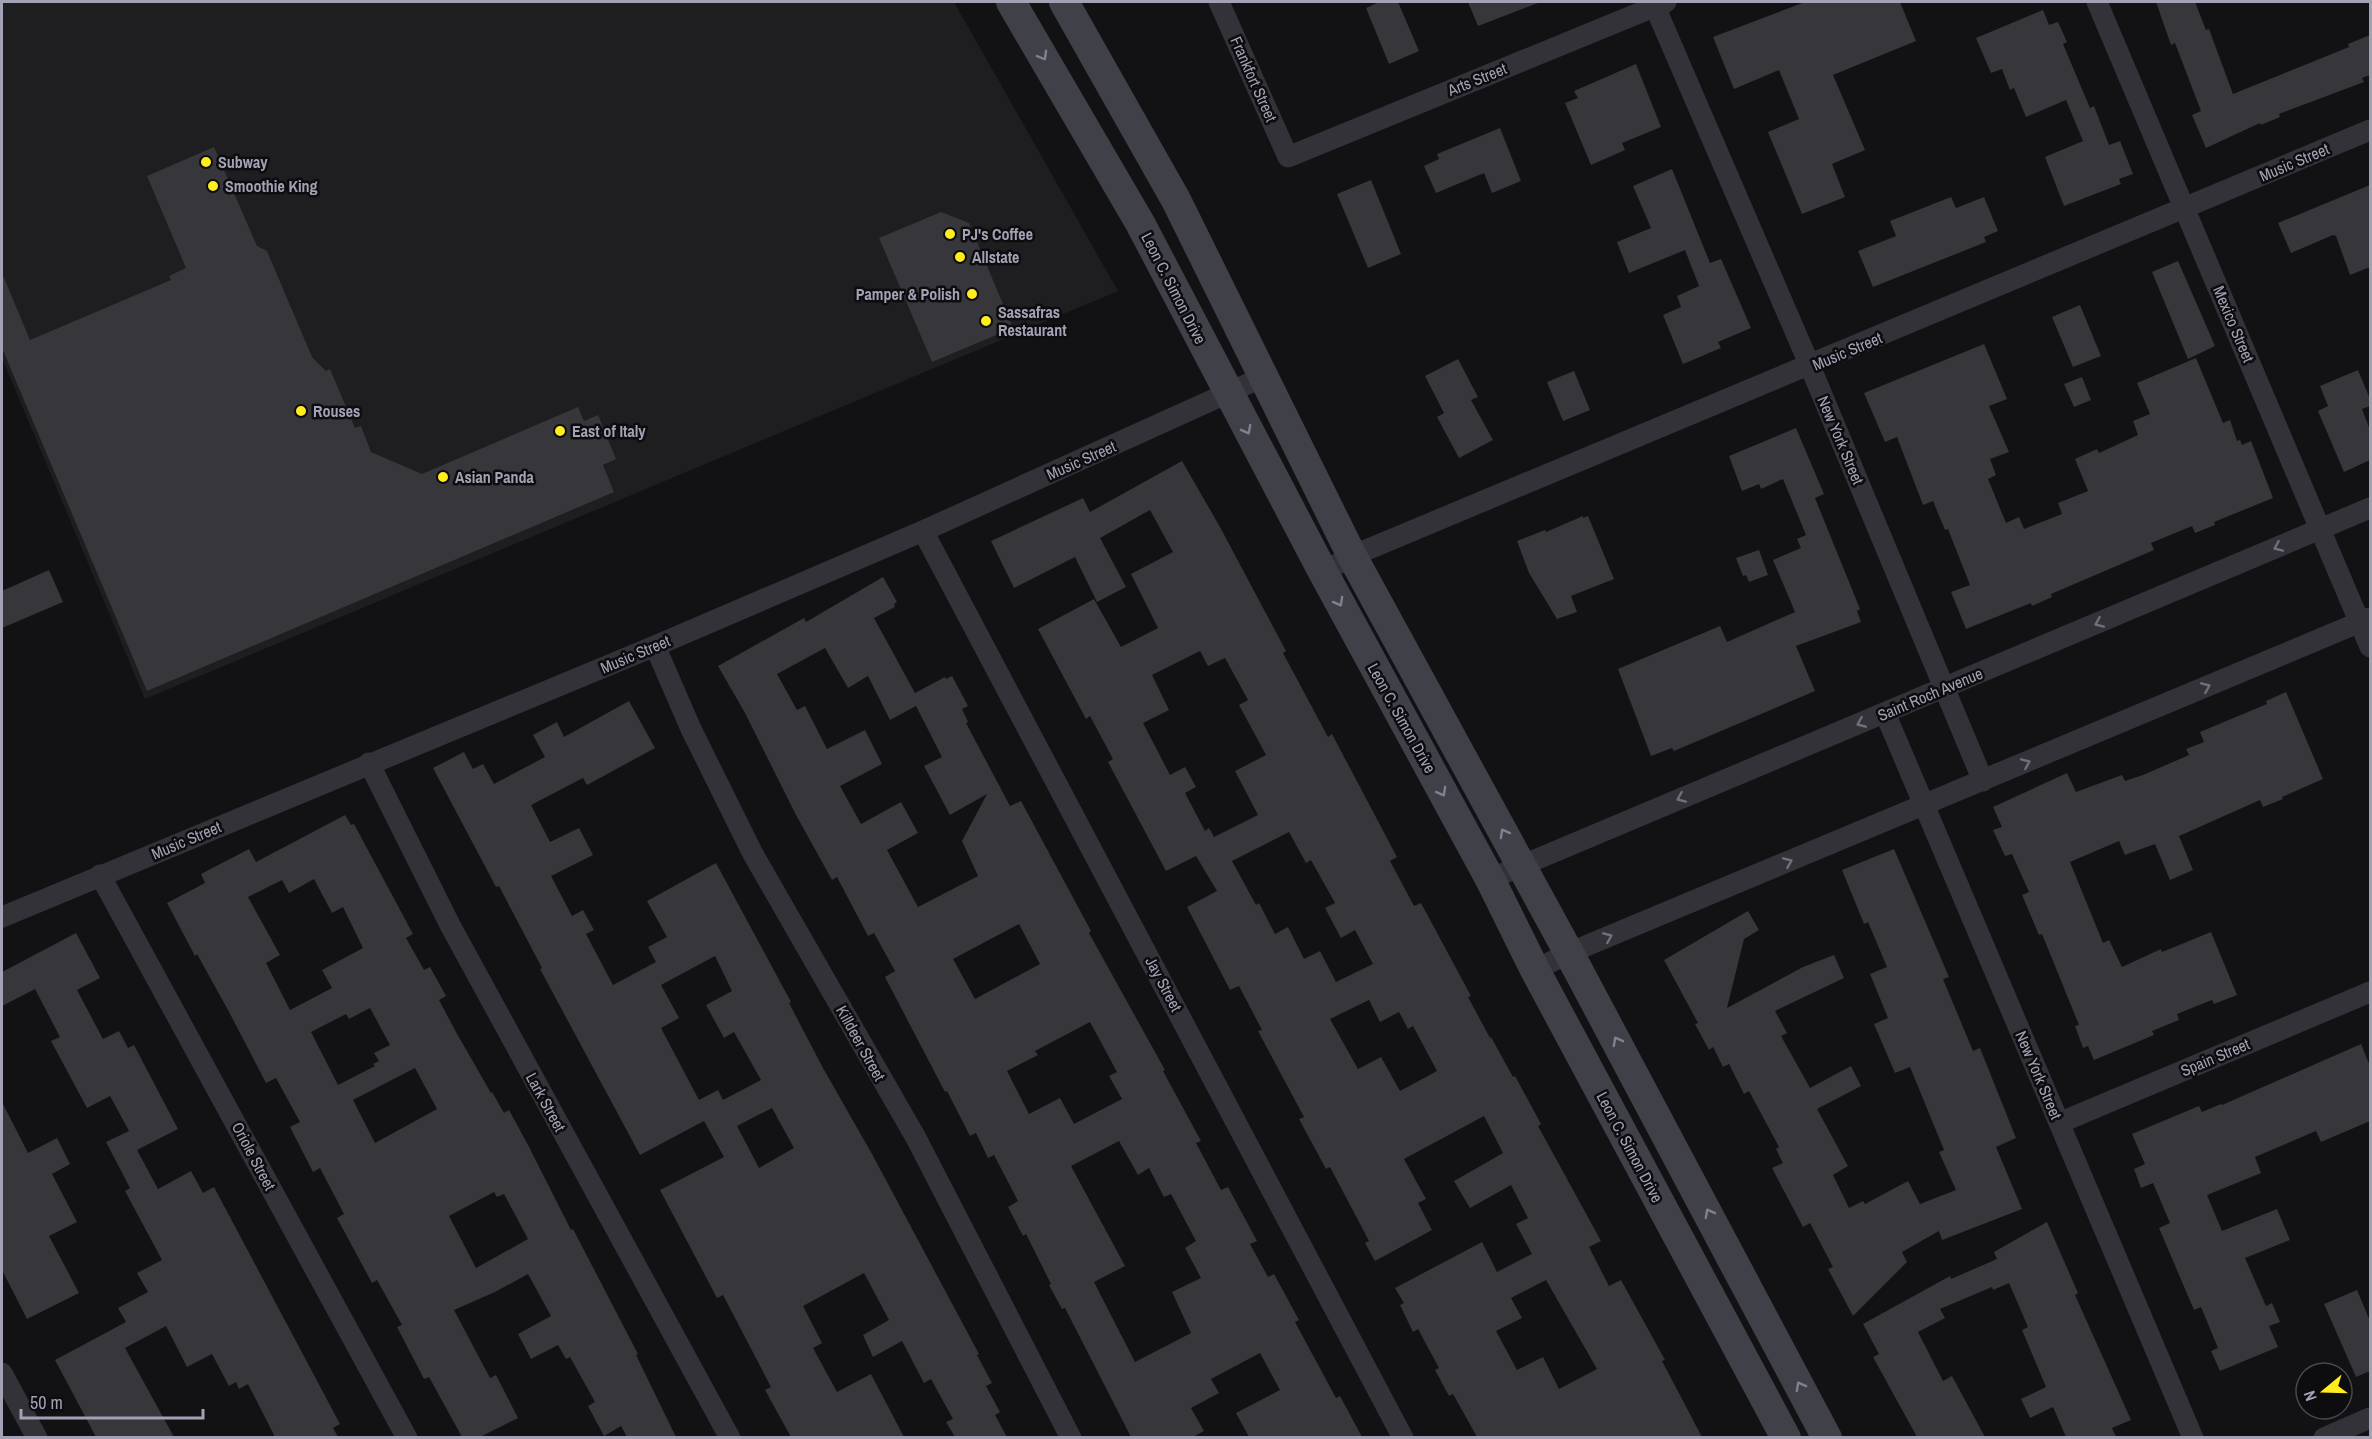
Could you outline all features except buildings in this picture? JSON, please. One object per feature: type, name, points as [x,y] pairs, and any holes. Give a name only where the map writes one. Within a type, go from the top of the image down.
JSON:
[{"type":"main road","name":"Leon C. Simon Drive","points":[[1011,2],[1140,224],[1323,572],[1490,879],[1535,970],[1786,1437]]},
{"type":"main road","points":[[1046,2],[1105,72]]},
{"type":"main road","name":"Leon C. Simon Drive","points":[[1064,2],[1176,200],[1352,556],[1522,865],[1827,1437]]},
{"type":"main road","points":[[1140,224],[1176,200]]},
{"type":"street","name":"Frankfort Street","points":[[1220,2],[1288,157]]},
{"type":"street","name":"Mexico Street","points":[[2097,2],[2320,529],[2365,621],[2370,647]]},
{"type":"street","name":"Arts Street","points":[[1288,157],[1658,3]]},
{"type":"street","name":"New York Street","points":[[1658,3],[1983,781]]},
{"type":"street","name":"Music Street","points":[[1323,572],[1352,556],[2370,130]]},
{"type":"street","name":"Music Street","points":[[2,917],[655,646],[923,531],[1263,377]]},
{"type":"street","name":"Saint Roch Avenue","points":[[1490,879],[2370,508]]},
{"type":"street","name":"Jay Street","points":[[923,531],[1403,1437]]},
{"type":"street","points":[[1535,970],[1569,953],[2365,621]]},
{"type":"street","name":"Killdeer Street","points":[[655,646],[690,729],[753,854],[916,1138],[1071,1437]]},
{"type":"street","name":"New York Street","points":[[1885,713],[2193,1437]]},
{"type":"street","name":"Lark Street","points":[[369,764],[450,925],[730,1437]]},
{"type":"street","name":"Oriole Street","points":[[100,876],[407,1437]]},
{"type":"street","name":"Spain Street","points":[[2059,1122],[2370,992]]},
{"type":"street","points":[[2,1373],[37,1437]]},
{"type":"street","points":[[2324,1437],[2370,1418]]},
{"type":"shaded area","points":[[2,2],[954,2],[1118,291],[145,699],[2,358]]},
{"type":"place","name":"Subway","points":[[206,162]]},
{"type":"place","name":"Smoothie King","points":[[213,186]]},
{"type":"place","name":"PJ's Coffee","points":[[950,234]]},
{"type":"place","name":"Allstate","points":[[960,257]]},
{"type":"place","name":"Pamper & Polish","points":[[972,294]]},
{"type":"place","name":"Sassafras Restaurant","points":[[986,321]]},
{"type":"place","name":"Rouses","points":[[301,411]]},
{"type":"place","name":"East of Italy","points":[[560,431]]},
{"type":"place","name":"Asian Panda","points":[[443,477]]}]
